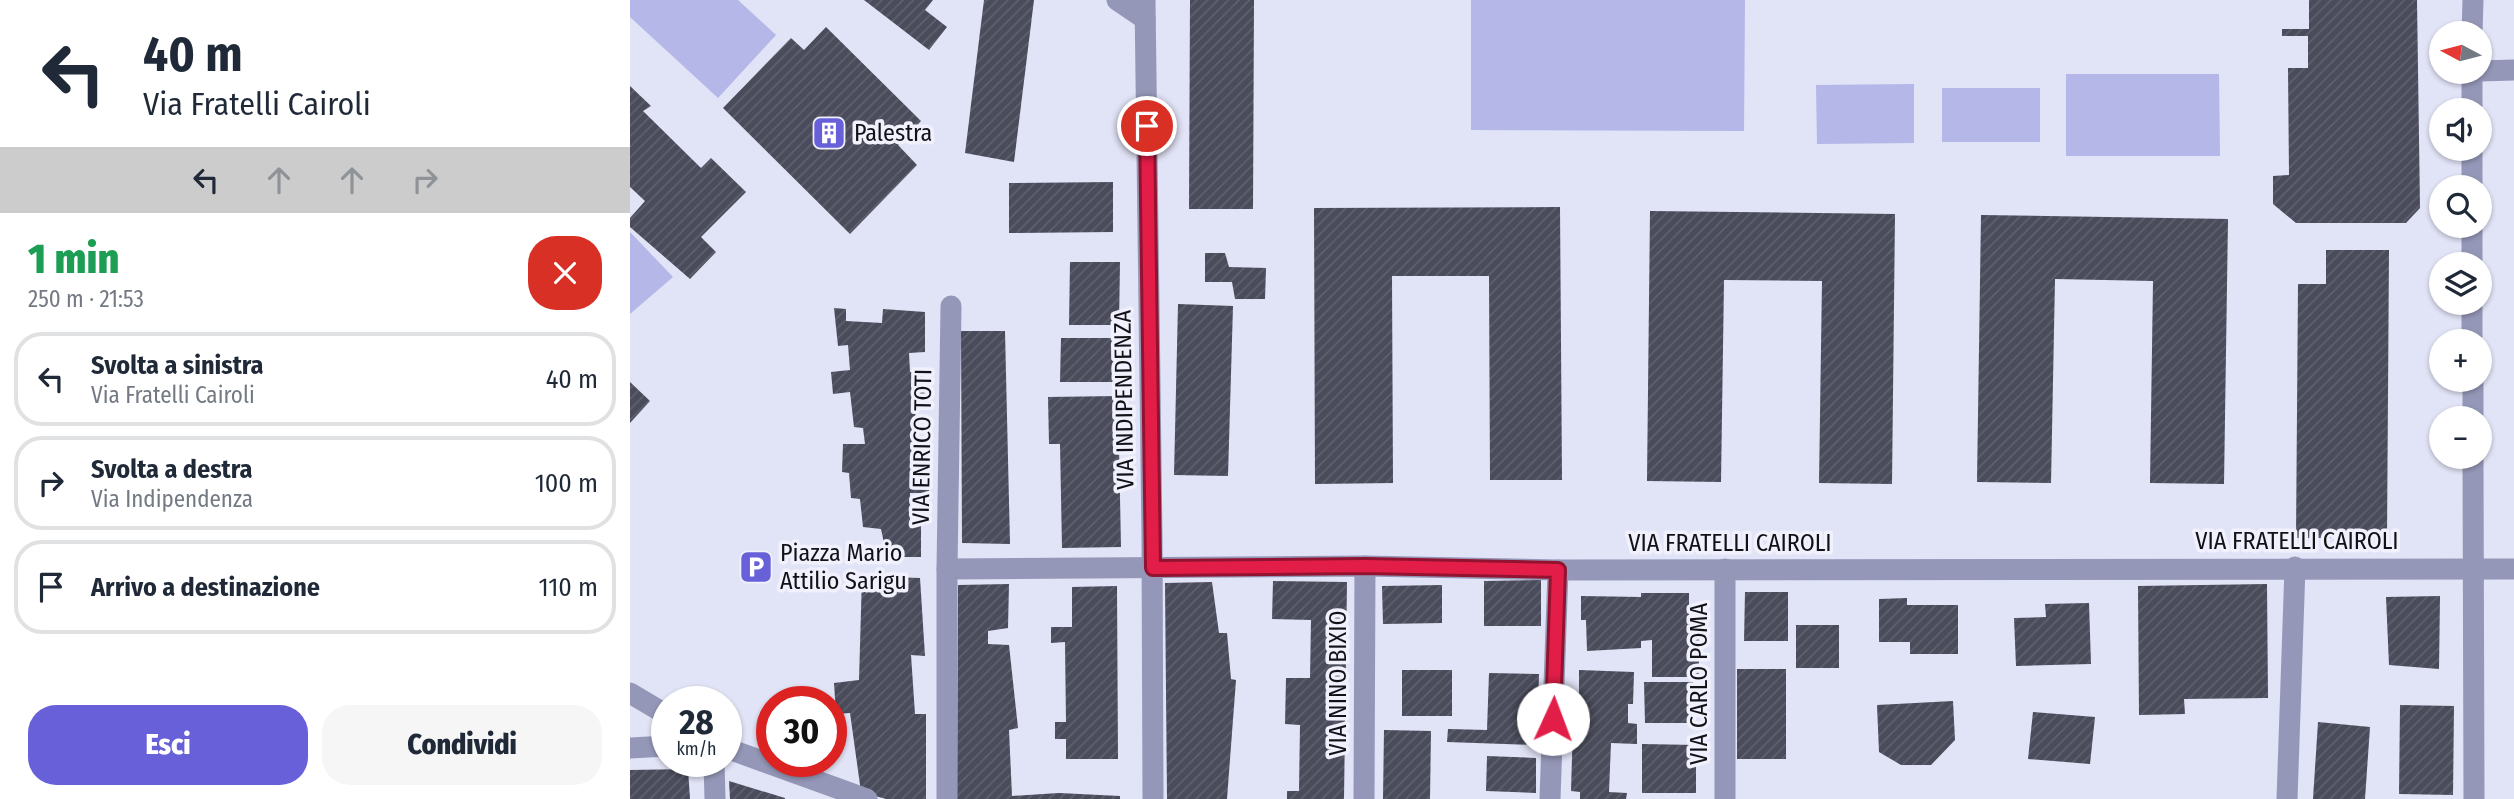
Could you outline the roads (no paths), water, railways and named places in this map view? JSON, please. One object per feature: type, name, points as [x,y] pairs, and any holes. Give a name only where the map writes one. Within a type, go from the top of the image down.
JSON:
[{"type":"street","points":[[1117,0],[1145,9]]},
{"type":"street","points":[[2472,21],[2473,0]]},
{"type":"street","name":"VIA INDIPENDENZA","points":[[1145,9],[1153,568],[1153,799]]},
{"type":"street","points":[[2492,71],[2514,71]]},
{"type":"street","name":"VIA ENRICO TOTI","points":[[947,799],[951,306]]},
{"type":"street","points":[[2473,469],[2474,799]]},
{"type":"street","name":"VIA FRATELLI CAIROLI","points":[[947,569],[1365,566],[1558,570],[2295,567],[2514,569]]},
{"type":"street","name":"VIA NINO BIXIO","points":[[1364,799],[1365,566]]},
{"type":"street","points":[[2287,799],[2295,567]]},
{"type":"street","name":"VIA CARLO POMA","points":[[1725,569],[1725,799]]},
{"type":"street","points":[[1550,799],[1558,570]]},
{"type":"street","points":[[630,693],[651,705]]},
{"type":"street","points":[[630,748],[651,747]]},
{"type":"street","points":[[714,777],[715,799]]},
{"type":"street","points":[[820,777],[867,799]]},
{"type":"place","name":"Palestra","points":[[829,133]]},
{"type":"place","name":"Piazza Mario Attilio Sarigu","points":[[756,567]]}]
